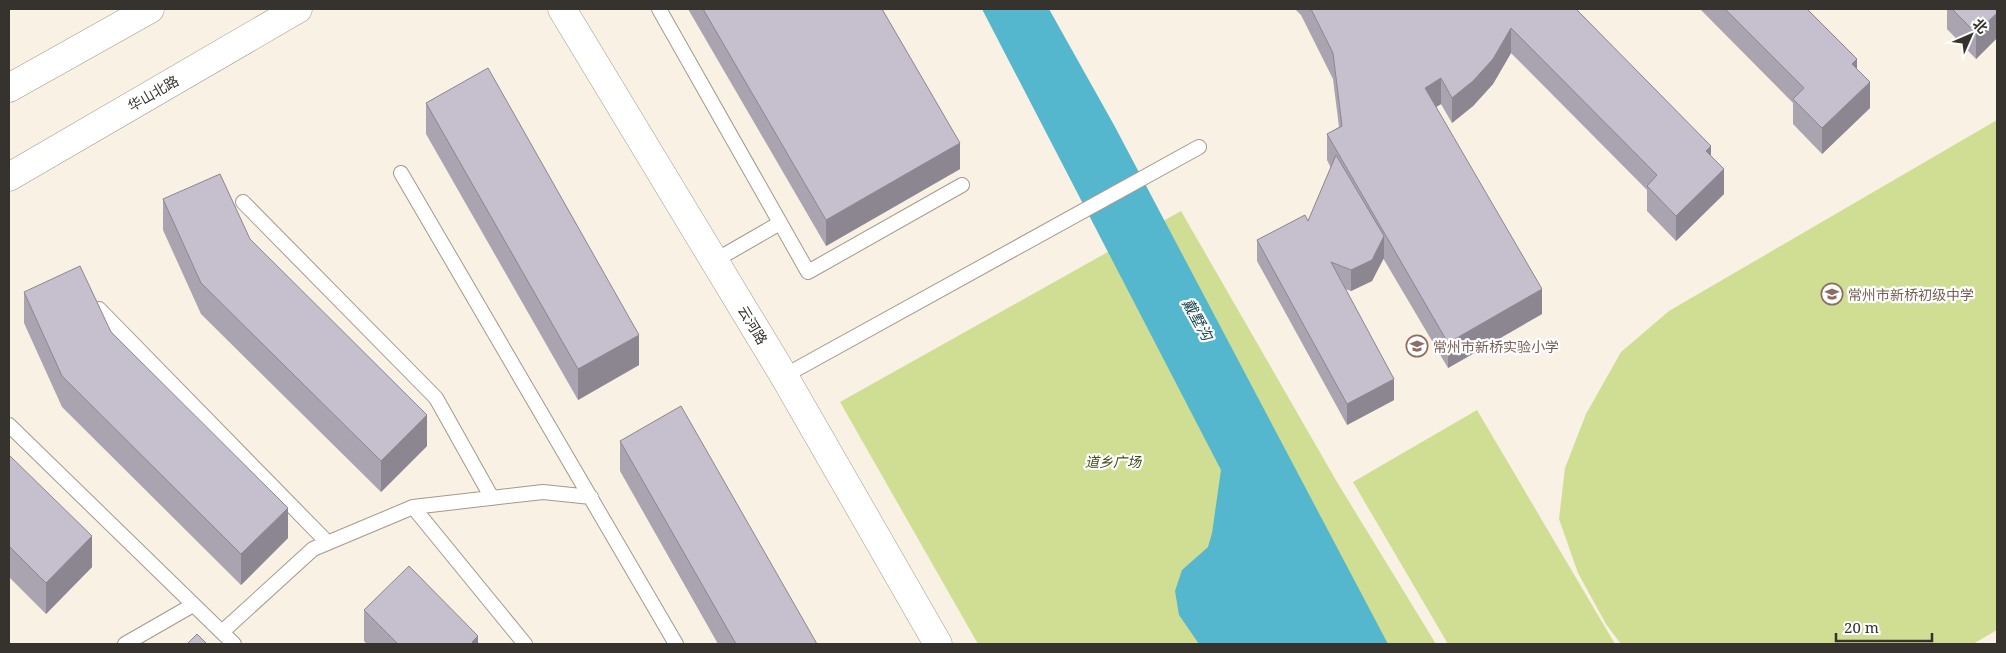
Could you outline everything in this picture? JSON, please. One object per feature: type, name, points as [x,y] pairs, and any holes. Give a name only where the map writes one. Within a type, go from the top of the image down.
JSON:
[{"type":"street","points":[[9,88],[150,9]]},
{"type":"street","name":"华山北路","points":[[9,177],[298,9]]},
{"type":"street","name":"云河路","points":[[562,9],[784,376],[938,644]]},
{"type":"lane","points":[[659,9],[808,272],[962,185]]},
{"type":"lane","points":[[784,376],[1199,147]]},
{"type":"lane","points":[[401,173],[676,644]]},
{"type":"lane","points":[[243,202],[436,398],[492,498]]},
{"type":"lane","points":[[714,261],[780,223]]},
{"type":"lane","points":[[99,309],[328,542]]},
{"type":"lane","points":[[9,425],[234,644]]},
{"type":"lane","points":[[222,632],[313,548],[413,507],[543,492],[591,497]]},
{"type":"lane","points":[[413,507],[524,644]]},
{"type":"lane","points":[[125,644],[193,605]]},
{"type":"green space","name":"常州市新桥初级中学","points":[[1997,120],[1997,630],[1973,644],[1621,644],[1606,624],[1578,573],[1559,519],[1565,468],[1586,414],[1621,352],[1669,311]]},
{"type":"green space","name":"道乡广场","points":[[1181,211],[1337,482],[1436,644],[978,644],[840,402]]},
{"type":"green space","points":[[1477,410],[1615,644],[1448,644],[1353,482]]},
{"type":"water","name":"戴墅沟","points":[[982,9],[1049,9],[1114,125],[1388,644],[1199,644],[1179,615],[1175,591],[1182,570],[1208,547],[1212,533],[1221,470]]},
{"type":"building","points":[[703,9],[882,9],[960,143],[826,220]]},
{"type":"building","points":[[1311,9],[1576,9],[1711,146],[1706,151],[1724,169],[1676,216],[1647,186],[1657,175],[1511,28],[1493,59],[1473,81],[1452,98],[1441,78],[1425,88],[1542,289],[1448,343],[1327,134],[1342,126],[1333,53]]},
{"type":"building","points":[[1725,9],[1807,9],[1857,59],[1852,64],[1870,82],[1822,128],[1793,99],[1804,88]]},
{"type":"building","points":[[1952,9],[1997,9],[1997,13],[1976,33]]},
{"type":"building","points":[[488,68],[639,335],[578,369],[426,103]]},
{"type":"building","points":[[1336,155],[1384,236],[1372,260],[1351,270],[1331,262],[1394,379],[1347,404],[1257,240],[1305,215],[1308,221]]},
{"type":"building","points":[[220,174],[250,239],[427,415],[381,461],[201,283],[163,199]]},
{"type":"building","points":[[80,266],[111,332],[288,508],[241,554],[62,376],[24,292]]},
{"type":"building","points":[[681,406],[817,644],[736,644],[620,441]]},
{"type":"building","points":[[9,455],[92,536],[46,583],[9,546]]},
{"type":"building","points":[[409,566],[478,636],[472,642],[474,644],[398,644],[364,610]]},
{"type":"building","points":[[197,634],[207,644],[187,644]]},
{"type":"place","name":"常州市新桥初级中学","points":[[1832,294]]},
{"type":"place","name":"常州市新桥实验小学","points":[[1417,346]]}]
